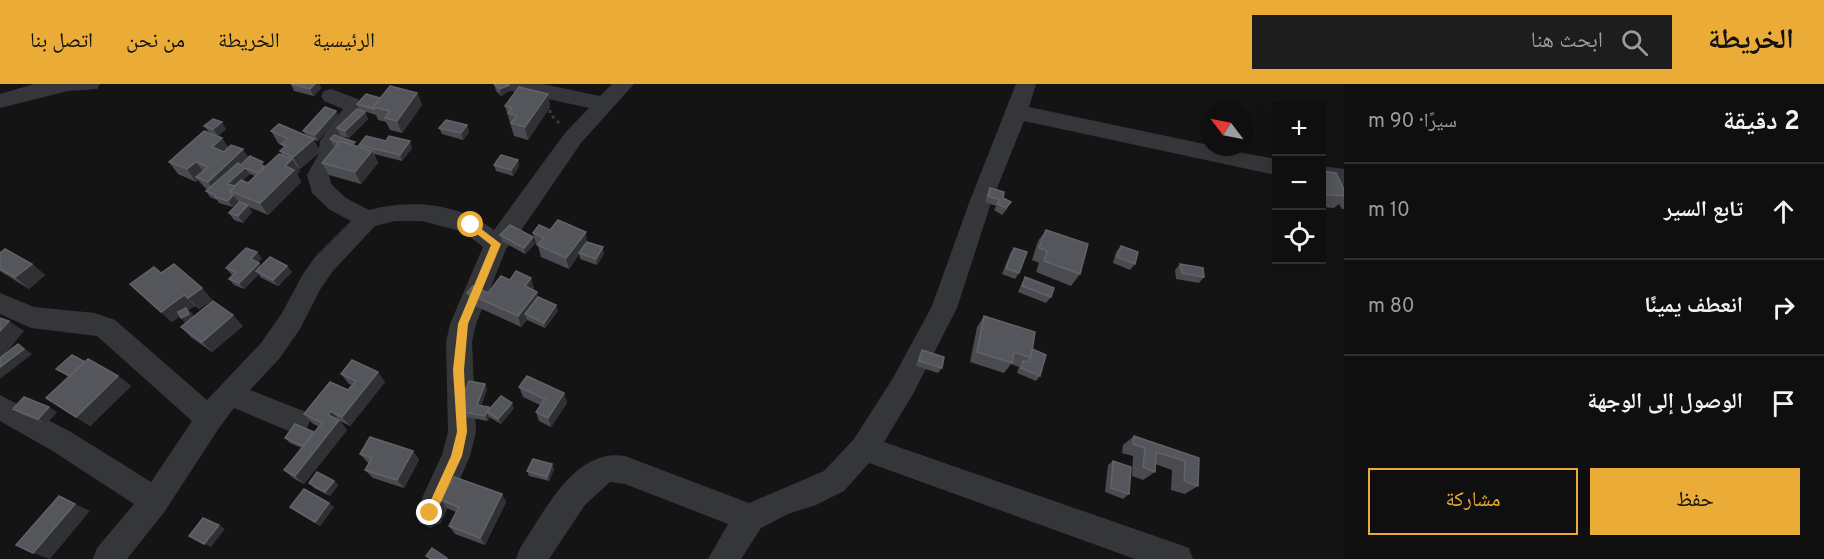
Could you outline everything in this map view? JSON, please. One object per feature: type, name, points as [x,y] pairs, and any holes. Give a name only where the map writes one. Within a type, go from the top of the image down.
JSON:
[{"type":"street","points":[[0,101],[64,84],[90,84]]},
{"type":"street","points":[[511,84],[604,104]]},
{"type":"street","points":[[430,513],[456,456],[462,432],[459,370],[463,324],[496,244],[512,226],[573,138],[624,84]]},
{"type":"street","points":[[723,559],[750,518],[783,501],[806,495],[834,481],[864,448],[903,386],[944,308],[980,202],[1026,84]]},
{"type":"street","points":[[331,96],[351,105],[354,110],[331,141],[329,155],[318,175],[320,187],[338,204],[367,219]]},
{"type":"street","points":[[1017,112],[1272,165]]},
{"type":"street","points":[[1326,175],[1344,177]]},
{"type":"street","points":[[108,559],[155,501],[209,419],[229,394],[270,351],[291,321],[312,281],[324,264],[367,219],[394,212],[422,212],[471,225],[496,244]]},
{"type":"street","points":[[0,303],[31,317],[95,324],[106,328],[209,419]]},
{"type":"street","points":[[229,394],[297,421]]},
{"type":"street","points":[[0,408],[61,441],[155,501]]},
{"type":"street","points":[[864,448],[1178,559]]},
{"type":"street","points":[[531,559],[579,491],[592,477],[607,468],[625,470],[750,518]]},
{"type":"path","points":[[547,91],[550,114],[573,138]]},
{"type":"building","points":[[291,84],[315,84],[310,89]]},
{"type":"building","points":[[494,84],[508,84],[509,85],[500,89]]},
{"type":"building","points":[[390,86],[417,93],[397,121],[385,118],[390,111],[373,107]]},
{"type":"building","points":[[519,87],[548,94],[525,127],[511,123],[517,116],[508,113],[512,108],[505,106]]},
{"type":"building","points":[[366,94],[380,98],[373,107],[374,109],[357,104]]},
{"type":"building","points":[[325,107],[336,111],[315,135],[303,131]]},
{"type":"building","points":[[357,109],[365,112],[345,131],[337,128]]},
{"type":"building","points":[[213,119],[222,122],[213,129],[204,126]]},
{"type":"building","points":[[446,120],[467,125],[461,133],[439,128]]},
{"type":"building","points":[[279,124],[314,139],[293,157],[280,151],[286,146],[281,144],[288,139],[271,131]]},
{"type":"building","points":[[204,131],[222,138],[212,147],[224,152],[231,145],[243,149],[208,182],[196,177],[208,167],[196,162],[187,169],[169,162]]},
{"type":"building","points":[[334,135],[355,142],[352,145],[340,141],[339,143],[330,139]]},
{"type":"building","points":[[366,136],[386,141],[389,136],[410,141],[400,155],[359,145]]},
{"type":"building","points":[[340,141],[372,151],[355,172],[322,163]]},
{"type":"building","points":[[279,154],[292,159],[285,166],[294,170],[260,203],[230,191],[241,180],[248,183]]},
{"type":"building","points":[[501,155],[518,160],[511,170],[494,165]]},
{"type":"building","points":[[250,156],[263,162],[260,165],[264,167],[258,173],[245,168],[227,184],[235,186],[230,191],[233,195],[228,201],[206,191],[238,163],[241,165]]},
{"type":"building","points":[[1326,172],[1336,173],[1344,189],[1344,196],[1326,194]]},
{"type":"building","points":[[990,188],[1004,192],[1003,198],[1011,202],[1006,208],[997,204],[1000,200],[988,196]]},
{"type":"building","points":[[239,202],[248,205],[238,216],[229,213]]},
{"type":"building","points":[[558,220],[586,232],[566,258],[538,245],[544,238],[533,233],[539,225],[550,230]]},
{"type":"building","points":[[510,225],[533,237],[524,248],[500,235]]},
{"type":"building","points":[[1046,230],[1088,244],[1080,274],[1044,261],[1047,251],[1039,248]]},
{"type":"building","points":[[587,242],[603,247],[596,259],[579,253]]},
{"type":"building","points":[[1121,246],[1138,252],[1135,264],[1117,257]]},
{"type":"building","points":[[246,248],[257,252],[251,259],[259,263],[239,283],[229,279],[236,272],[226,268]]},
{"type":"building","points":[[1014,248],[1027,252],[1019,273],[1006,268]]},
{"type":"building","points":[[5,249],[32,264],[15,277],[0,269],[0,253]]},
{"type":"building","points":[[270,257],[287,266],[273,280],[256,271]]},
{"type":"building","points":[[174,264],[202,288],[188,298],[184,295],[161,312],[130,284],[154,267],[161,273]]},
{"type":"building","points":[[1180,264],[1203,268],[1204,277],[1182,273]]},
{"type":"building","points":[[516,271],[531,278],[525,286],[537,292],[518,316],[467,293],[473,286],[488,293],[501,276],[510,280]]},
{"type":"building","points":[[1025,277],[1054,288],[1051,297],[1022,286]]},
{"type":"building","points":[[538,297],[556,305],[544,323],[525,314]]},
{"type":"building","points":[[213,301],[233,315],[202,342],[181,327]]},
{"type":"building","points":[[186,308],[189,314],[181,318],[178,312]]},
{"type":"building","points":[[984,316],[1035,332],[1031,358],[1014,352],[1012,363],[977,352]]},
{"type":"building","points":[[0,318],[9,321],[0,331]]},
{"type":"building","points":[[18,344],[24,349],[0,367],[0,358]]},
{"type":"building","points":[[1032,349],[1046,355],[1040,376],[1021,368],[1023,361],[1027,362],[1031,358]]},
{"type":"building","points":[[922,350],[944,357],[942,368],[919,361]]},
{"type":"building","points":[[72,355],[85,362],[70,376],[56,369]]},
{"type":"building","points":[[88,359],[118,376],[76,417],[46,398]]},
{"type":"building","points":[[352,360],[378,372],[342,417],[331,411],[328,415],[339,420],[295,476],[284,470],[322,423],[304,414],[330,382],[348,390],[356,381],[341,374]]},
{"type":"building","points":[[527,376],[564,393],[548,418],[536,412],[545,399],[519,387]]},
{"type":"building","points":[[469,381],[485,384],[477,405],[489,407],[485,416],[457,411]]},
{"type":"building","points":[[501,396],[512,403],[498,419],[487,412]]},
{"type":"building","points":[[24,397],[49,407],[38,419],[13,409]]},
{"type":"building","points":[[295,424],[314,432],[303,446],[285,438]]},
{"type":"building","points":[[1134,436],[1199,458],[1198,486],[1184,481],[1185,461],[1156,452],[1155,472],[1143,467],[1145,448],[1133,444]]},
{"type":"building","points":[[370,437],[413,451],[397,480],[365,470],[372,458],[360,454]]},
{"type":"building","points":[[533,459],[552,464],[547,477],[527,471]]},
{"type":"building","points":[[1113,461],[1131,467],[1129,494],[1111,488]]},
{"type":"building","points":[[317,472],[334,481],[325,492],[309,483]]},
{"type":"building","points":[[454,477],[502,494],[480,538],[449,526],[459,507],[441,500]]},
{"type":"building","points":[[304,489],[329,503],[315,522],[290,507]]},
{"type":"building","points":[[59,496],[75,504],[33,553],[16,545]]},
{"type":"building","points":[[203,518],[219,525],[204,544],[189,536]]},
{"type":"building","points":[[432,548],[447,558],[431,559],[426,556]]},
{"type":"route","points":[[430,513],[456,456],[462,432],[459,342],[463,324],[496,244],[471,225]]}]
